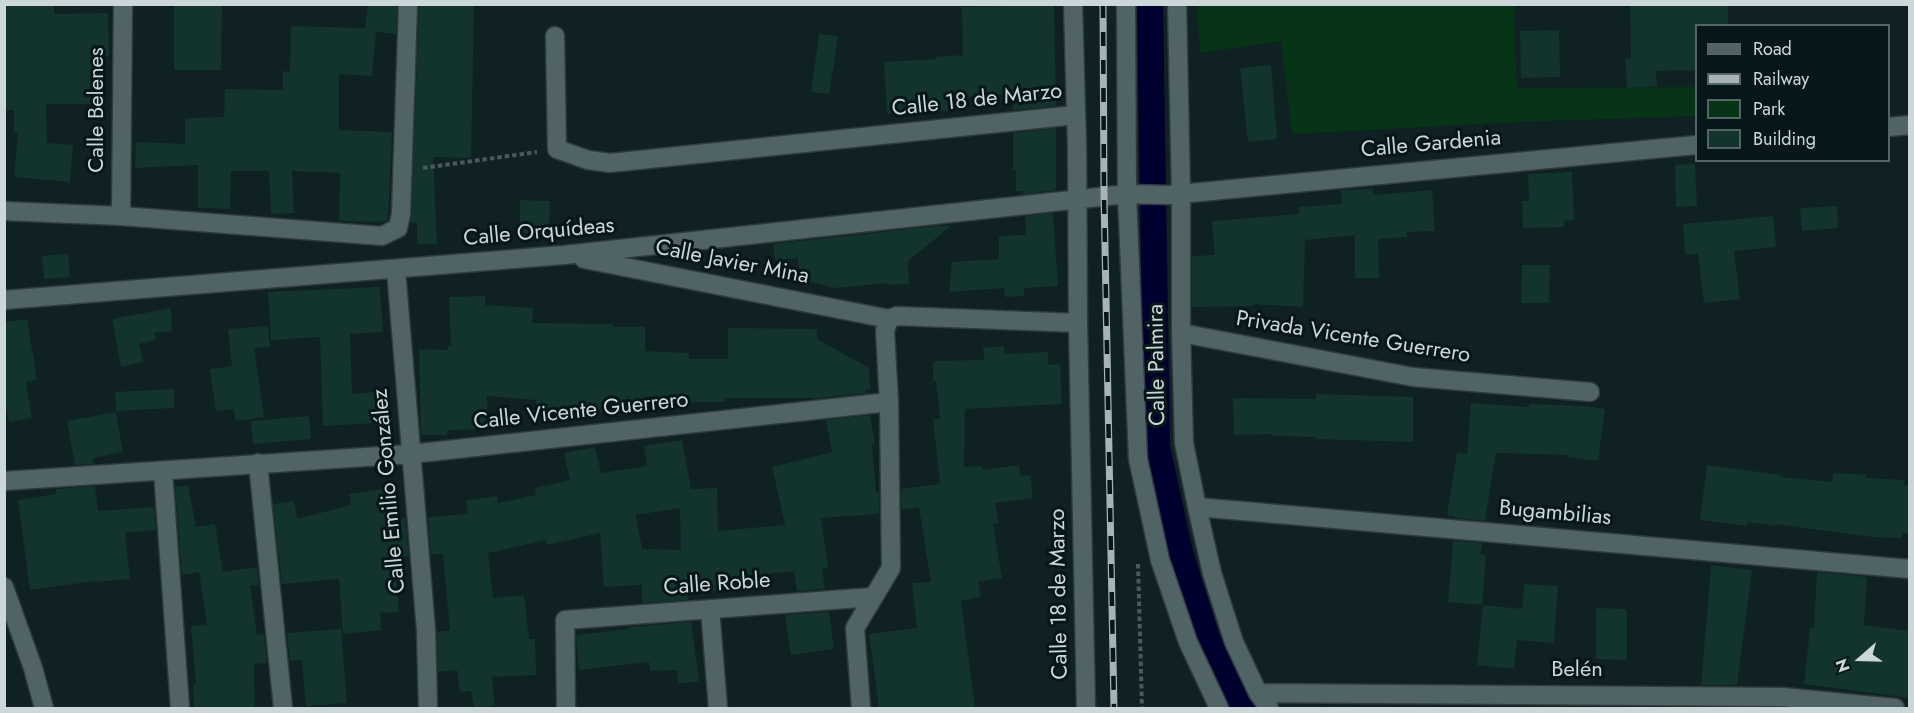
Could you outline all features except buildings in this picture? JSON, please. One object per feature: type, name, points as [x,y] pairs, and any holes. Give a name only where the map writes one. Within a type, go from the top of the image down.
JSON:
[{"type":"street","name":"Calle Belenes","points":[[121,216],[123,4]]},
{"type":"street","points":[[4,211],[121,216],[382,236],[398,228],[401,214],[408,4]]},
{"type":"street","points":[[1073,4],[1076,115]]},
{"type":"street","points":[[1126,4],[1138,459],[1160,560],[1188,642],[1219,708]]},
{"type":"street","name":"Calle Palmira","points":[[1177,4],[1175,194],[1184,442],[1212,573],[1234,642],[1258,693],[1269,708]]},
{"type":"street","points":[[555,36],[557,149]]},
{"type":"street","name":"Calle 18 de Marzo","points":[[557,149],[588,160],[610,163],[1076,115],[1086,708]]},
{"type":"street","points":[[1890,127],[1910,125]]},
{"type":"street","name":"Calle Gardenia","points":[[1130,194],[1175,194],[1695,145]]},
{"type":"street","name":"Calle Orquídeas","points":[[4,300],[564,255],[1130,194]]},
{"type":"street","name":"Calle Javier Mina","points":[[564,255],[890,319]]},
{"type":"street","name":"Calle Emilio González","points":[[396,270],[426,630],[428,708]]},
{"type":"street","points":[[861,708],[855,628],[891,568],[890,402],[885,331],[890,319],[897,316],[1078,323]]},
{"type":"street","name":"Privada Vicente Guerrero","points":[[1181,333],[1413,377],[1590,393]]},
{"type":"street","name":"Calle Vicente Guerrero","points":[[4,481],[411,454],[890,402]]},
{"type":"street","points":[[258,463],[283,708]]},
{"type":"street","points":[[163,471],[180,708]]},
{"type":"street","name":"Bugambilias","points":[[1197,507],[1910,569]]},
{"type":"street","points":[[4,587],[33,668],[44,708]]},
{"type":"street","name":"Calle Roble","points":[[566,708],[565,620],[873,597]]},
{"type":"street","points":[[710,609],[718,708]]},
{"type":"street","name":"Belén","points":[[1258,693],[1399,701],[1783,696],[1895,708]]},
{"type":"path","points":[[401,171],[557,149]]},
{"type":"path","points":[[1137,556],[1142,708]]},
{"type":"green space","points":[[1197,5],[1516,5],[1514,20],[1517,88],[1695,87],[1695,116],[1518,122],[1292,134],[1281,41],[1200,53]]},
{"type":"waterway","points":[[1150,4],[1157,447],[1180,553],[1208,641],[1244,708]]},
{"type":"railway","points":[[1103,4],[1104,196],[1114,708]]}]
